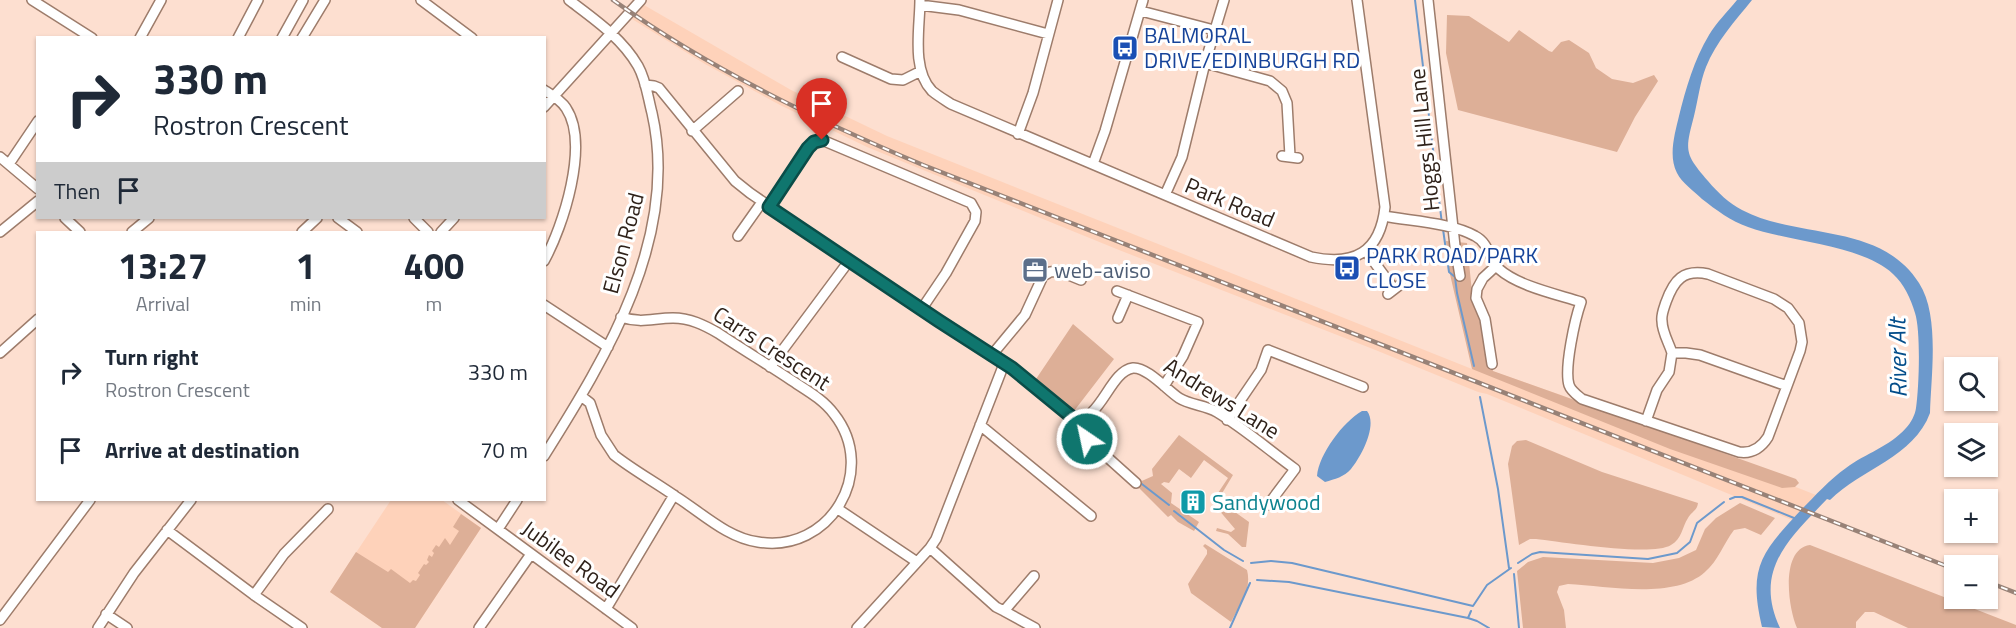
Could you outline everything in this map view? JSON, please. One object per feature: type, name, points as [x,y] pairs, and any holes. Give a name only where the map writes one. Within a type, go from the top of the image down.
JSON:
[{"type":"street","points":[[32,0],[86,36]]},
{"type":"street","points":[[141,36],[161,0]]},
{"type":"street","points":[[239,36],[258,0]]},
{"type":"street","points":[[283,36],[303,0]]},
{"type":"street","points":[[303,36],[325,0]]},
{"type":"street","points":[[421,0],[469,36]]},
{"type":"street","points":[[569,0],[611,32]]},
{"type":"street","points":[[546,105],[641,0]]},
{"type":"street","points":[[1018,134],[1033,93],[1058,0]]},
{"type":"street","points":[[1093,164],[1143,0]]},
{"type":"street","points":[[1165,195],[1182,158],[1205,63],[1224,0]]},
{"type":"street","points":[[1357,0],[1385,207],[1381,230],[1365,251],[1394,289]]},
{"type":"street","name":"Hoggs Hill Lane","points":[[1428,0],[1460,276]]},
{"type":"street","points":[[842,57],[891,80],[903,80],[921,71],[920,3],[959,10],[1048,33]]},
{"type":"street","points":[[1141,11],[1214,30]]},
{"type":"street","name":"Elson Road","points":[[546,453],[581,396],[608,347],[621,317],[636,280],[650,234],[658,188],[659,162],[656,132],[645,85],[631,55],[611,32]]},
{"type":"street","points":[[1205,63],[1270,81],[1282,91],[1287,103],[1290,157]]},
{"type":"street","name":"Park Road","points":[[921,71],[932,90],[951,104],[1311,257],[1330,261],[1344,260],[1365,251]]},
{"type":"street","points":[[645,85],[659,88],[735,181],[766,205],[1004,364],[1073,418],[1081,419],[1087,439],[1136,483]]},
{"type":"street","points":[[546,91],[565,107],[570,117],[574,144],[571,188],[559,230],[546,257]]},
{"type":"street","points":[[692,131],[738,91]]},
{"type":"street","points":[[9,164],[36,125]]},
{"type":"street","points":[[738,236],[766,205],[808,148],[814,142],[822,140],[971,203],[976,212],[975,222],[946,273],[921,310]]},
{"type":"street","points":[[0,157],[36,187]]},
{"type":"street","points":[[0,232],[36,203]]},
{"type":"street","points":[[1384,216],[1454,228],[1474,235],[1488,247],[1496,266],[1513,279],[1581,302],[1574,321],[1568,376],[1571,390],[1582,399],[1646,422],[1746,453],[1758,448],[1768,437],[1800,351],[1802,342],[1799,323],[1794,314],[1774,298],[1708,274],[1697,272],[1688,274],[1674,284],[1661,318],[1672,353],[1669,372],[1657,390],[1646,422]]},
{"type":"street","points":[[66,219],[79,231]]},
{"type":"street","points":[[133,231],[148,219]]},
{"type":"street","points":[[303,231],[316,219]]},
{"type":"street","points":[[339,219],[356,231]]},
{"type":"street","points":[[415,219],[427,231]]},
{"type":"street","points":[[442,231],[453,219]]},
{"type":"street","points":[[770,367],[849,261]]},
{"type":"street","points":[[1492,364],[1485,319],[1476,298],[1477,289],[1483,278],[1496,266]]},
{"type":"street","points":[[991,356],[1025,315],[1043,276],[1059,271],[1081,280]]},
{"type":"street","points":[[1117,291],[1198,322],[1183,356],[1164,386]]},
{"type":"street","points":[[1118,318],[1128,295]]},
{"type":"street","points":[[546,306],[608,347]]},
{"type":"street","name":"Carrs Crescent","points":[[621,317],[643,322],[672,318],[694,322],[718,333],[825,404],[838,419],[850,451],[851,471],[847,491],[838,509]]},
{"type":"street","points":[[0,353],[36,321]]},
{"type":"street","points":[[1227,420],[1261,370],[1268,350],[1363,387]]},
{"type":"street","points":[[1672,353],[1686,352],[1700,355],[1787,386]]},
{"type":"street","points":[[857,628],[930,548],[940,530],[1004,364]]},
{"type":"street","name":"Andrews Lane","points":[[1081,419],[1091,413],[1127,370],[1137,368],[1143,370],[1185,401],[1210,409],[1227,420],[1295,469],[1268,505]]},
{"type":"street","points":[[581,396],[590,403],[601,435],[614,455],[732,534],[751,541],[786,542],[806,536],[824,524],[838,509],[917,562]]},
{"type":"street","points":[[980,425],[1091,516]]},
{"type":"street","points":[[606,609],[674,495]]},
{"type":"street","points":[[0,620],[89,501]]},
{"type":"street","points":[[98,628],[134,573],[190,501]]},
{"type":"street","name":"Jubilee Road","points":[[459,501],[606,609],[620,625],[632,628]]},
{"type":"street","points":[[498,529],[516,501]]},
{"type":"street","points":[[254,595],[284,554],[328,509]]},
{"type":"street","points":[[167,530],[302,628]]},
{"type":"street","points":[[930,548],[996,607],[1035,628]]},
{"type":"street","points":[[479,628],[531,554]]},
{"type":"street","points":[[1004,611],[1034,576]]},
{"type":"street","points":[[106,614],[127,628]]},
{"type":"shaded area","points":[[644,5],[791,90],[887,136],[1472,369],[1492,371],[1561,395],[1816,495],[1792,520],[1487,394],[1119,250],[867,147],[780,105],[705,64],[632,19]]},
{"type":"shaded area","points":[[1447,15],[1469,16],[1509,42],[1519,30],[1552,52],[1561,42],[1569,40],[1589,53],[1596,68],[1612,79],[1633,83],[1654,75],[1658,81],[1635,117],[1617,152],[1458,110],[1446,53]]},
{"type":"shaded area","points":[[1446,241],[1467,243],[1472,292],[1493,371],[1796,479],[1799,483],[1795,487],[1782,488],[1670,449],[1472,369],[1449,270]]},
{"type":"shaded area","points":[[1073,324],[1114,359],[1074,411],[1036,379]]},
{"type":"shaded area","points":[[1179,435],[1233,475],[1218,500],[1249,522],[1246,547],[1242,547],[1228,534],[1216,531],[1217,528],[1231,532],[1235,529],[1212,502],[1228,478],[1204,460],[1191,478],[1179,469],[1169,483],[1161,484],[1172,493],[1171,503],[1199,522],[1194,531],[1171,515],[1168,517],[1135,484],[1153,476],[1152,469]]},
{"type":"shaded area","points":[[1526,440],[1602,472],[1698,503],[1697,506],[1677,540],[1661,548],[1627,549],[1536,539],[1530,539],[1519,545],[1508,464],[1512,446],[1517,441]]},
{"type":"shaded area","points":[[390,501],[443,501],[481,528],[415,628],[382,628],[330,592]]},
{"type":"shaded area","points":[[1740,503],[1775,518],[1761,535],[1745,528],[1734,530],[1710,568],[1692,581],[1658,589],[1568,584],[1559,586],[1557,592],[1564,610],[1566,628],[1523,628],[1517,571],[1528,562],[1543,557],[1653,563],[1679,558],[1696,550],[1705,529],[1716,518]]},
{"type":"shaded area","points":[[461,514],[481,528],[415,628],[382,628],[330,592],[356,552],[388,572],[391,569],[410,583],[413,580],[416,581],[424,564],[429,562],[427,560],[429,555],[432,557],[434,553],[432,551],[436,545],[439,547],[445,538],[450,545],[459,531],[453,527]]},
{"type":"shaded area","points":[[1205,544],[1247,570],[1247,590],[1231,622],[1191,593],[1188,584],[1207,554],[1203,546]]},
{"type":"shaded area","points":[[1810,545],[1944,597],[1944,609],[1975,609],[2016,625],[2016,628],[1908,628],[1874,612],[1865,612],[1856,622],[1856,628],[1797,628],[1791,607],[1789,581],[1790,568],[1800,549]]},
{"type":"water","points":[[1737,0],[1752,0],[1720,40],[1704,73],[1688,145],[1694,164],[1720,194],[1742,210],[1764,219],[1861,241],[1883,250],[1903,264],[1919,283],[1926,296],[1932,328],[1930,413],[1912,441],[1900,452],[1830,500],[1827,499],[1788,542],[1773,572],[1771,589],[1773,607],[1780,628],[1762,627],[1757,590],[1761,563],[1776,539],[1828,483],[1854,463],[1899,435],[1910,424],[1915,413],[1917,399],[1918,333],[1915,313],[1907,292],[1901,282],[1880,264],[1845,250],[1742,225],[1702,199],[1679,177],[1674,166],[1673,144],[1691,74],[1709,35]]},
{"type":"water","points":[[1362,411],[1367,411],[1371,424],[1363,449],[1348,472],[1325,482],[1317,476],[1322,458],[1333,439]]},
{"type":"waterway","points":[[1415,0],[1442,224]]},
{"type":"waterway","points":[[1443,229],[1449,272],[1455,277],[1474,366]]},
{"type":"waterway","points":[[1480,397],[1498,489],[1509,568]]},
{"type":"waterway","points":[[1138,481],[1169,505]]},
{"type":"waterway","points":[[1730,499],[1742,497],[1794,518]]},
{"type":"waterway","points":[[1518,563],[1540,552],[1648,559],[1677,553],[1690,542],[1697,523],[1724,502]]},
{"type":"waterway","points":[[1174,511],[1224,550],[1243,561]]},
{"type":"waterway","points":[[1251,563],[1271,561],[1292,563],[1473,606],[1487,585],[1511,568]]},
{"type":"waterway","points":[[1514,574],[1519,628]]},
{"type":"waterway","points":[[1257,580],[1289,582],[1468,618]]},
{"type":"waterway","points":[[1230,628],[1250,583]]},
{"type":"waterway","points":[[1471,611],[1468,618],[1489,628]]},
{"type":"railway","points":[[613,0],[686,48],[764,91],[843,130],[923,165],[1944,565]]},
{"type":"railway","points":[[1998,586],[2016,593]]},
{"type":"place","name":"BALMORAL DRIVE/EDINBURGH RD","points":[[1125,48]]},
{"type":"place","name":"PARK ROAD/PARK CLOSE","points":[[1347,268]]},
{"type":"place","name":"web-aviso","points":[[1035,270]]},
{"type":"place","name":"Sandywood","points":[[1193,502]]},
{"type":"route","points":[[822,140],[814,142],[808,148],[769,207],[1012,368],[1066,413],[1073,418],[1081,419],[1087,439]]},
{"type":"water label","name":"River Alt","points":[[1897,358]]}]
